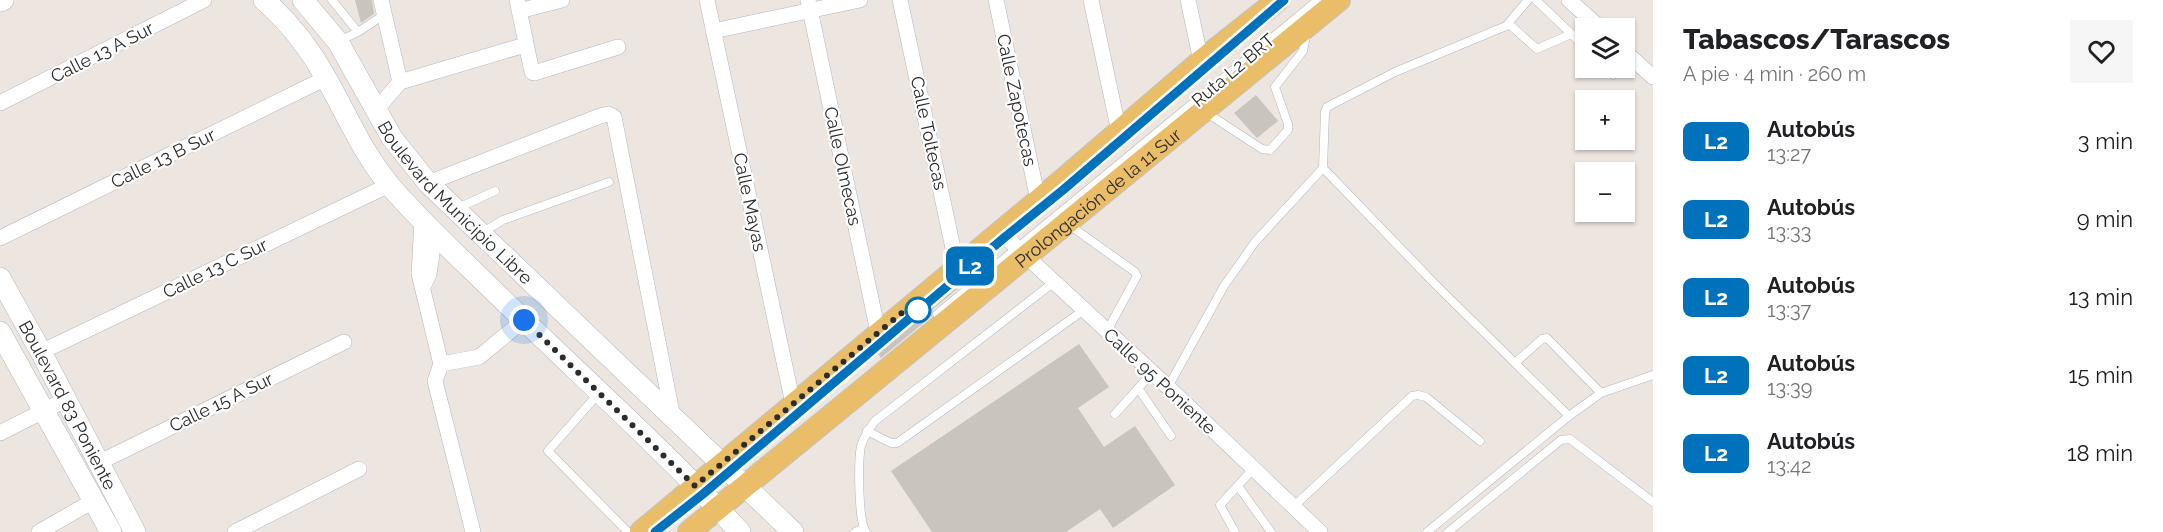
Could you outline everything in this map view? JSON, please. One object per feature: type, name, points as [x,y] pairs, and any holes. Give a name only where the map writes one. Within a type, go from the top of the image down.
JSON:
[{"type":"main road","name":"Boulevard Municipio Libre","points":[[264,0],[288,23],[307,47],[352,127],[389,185],[429,228],[706,496],[740,532]]},
{"type":"main road","name":"Boulevard Municipio Libre","points":[[303,0],[338,42],[392,138],[428,183],[793,532]]},
{"type":"main road","name":"Prolongación de la 11 Sur","points":[[706,496],[732,474],[793,404],[957,267],[1002,234],[1038,200],[1201,61],[1278,0]]},
{"type":"main road","name":"Prolongación de la 11 Sur","points":[[706,496],[1021,252],[1066,223],[1339,0]]},
{"type":"main road","name":"Boulevard 83 Poniente","points":[[0,278],[135,532]]},
{"type":"main road","name":"Boulevard 83 Poniente","points":[[0,332],[111,532]]},
{"type":"main road","points":[[641,532],[706,496]]},
{"type":"main road","points":[[689,532],[706,496]]},
{"type":"street","name":"Calle 13 A Sur","points":[[0,104],[204,0]]},
{"type":"street","points":[[562,0],[518,6],[532,72],[538,73],[618,47]]},
{"type":"street","name":"Calle Mayas","points":[[707,0],[793,404]]},
{"type":"street","points":[[713,31],[809,5],[860,0]]},
{"type":"street","name":"Calle Toltecas","points":[[900,0],[957,267]]},
{"type":"street","name":"Calle Zapotecas","points":[[996,0],[1038,200]]},
{"type":"street","points":[[1091,0],[1119,132]]},
{"type":"street","points":[[1188,0],[1201,61]]},
{"type":"street","points":[[1569,0],[1589,18]]},
{"type":"street","name":"Calle Olmecas","points":[[809,5],[878,332]]},
{"type":"street","points":[[383,7],[400,82]]},
{"type":"street","points":[[375,111],[400,82],[525,45]]},
{"type":"street","points":[[1635,61],[1653,77]]},
{"type":"street","name":"Calle 13 B Sur","points":[[0,238],[326,78]]},
{"type":"street","points":[[428,183],[600,116],[608,114],[614,117],[673,417]]},
{"type":"street","name":"Calle 13 C Sur","points":[[41,352],[389,185]]},
{"type":"street","points":[[429,228],[419,274],[441,364],[435,381],[473,532]]},
{"type":"street","name":"Calle 95 Poniente","points":[[1002,234],[1168,387],[1320,532]]},
{"type":"street","points":[[441,364],[479,357],[524,320]]},
{"type":"street","name":"Calle 15 A Sur","points":[[98,463],[344,342]]},
{"type":"street","points":[[0,434],[65,400]]},
{"type":"street","points":[[235,532],[360,469]]},
{"type":"street","points":[[39,532],[94,500]]},
{"type":"lane","points":[[332,0],[358,32]]},
{"type":"lane","name":"Ruta L2 BRT","points":[[774,432],[1002,234],[1063,190],[1284,0]]},
{"type":"lane","name":"Ruta L2 BRT","points":[[928,322],[1021,252],[1318,0]]},
{"type":"lane","points":[[1168,387],[1224,286],[1255,242],[1323,168],[1327,107],[1395,72],[1509,24],[1528,0]]},
{"type":"lane","points":[[1536,0],[1575,38]]},
{"type":"lane","points":[[338,42],[358,32],[383,7]]},
{"type":"lane","points":[[1509,24],[1536,49],[1571,34]]},
{"type":"lane","points":[[1203,111],[1263,149],[1270,150],[1288,130],[1275,87],[1303,51],[1307,26]]},
{"type":"lane","points":[[1323,168],[1434,283],[1569,416]]},
{"type":"lane","points":[[480,234],[503,220],[609,182]]},
{"type":"lane","points":[[455,209],[495,191]]},
{"type":"lane","points":[[1066,223],[1135,272],[1137,276],[1107,331]]},
{"type":"lane","points":[[855,532],[865,530],[860,456],[867,431],[875,421],[1054,282]]},
{"type":"lane","points":[[867,431],[891,443],[897,443],[1084,310]]},
{"type":"lane","points":[[1515,363],[1542,339],[1547,338],[1601,393]]},
{"type":"lane","points":[[1116,414],[1152,373]]},
{"type":"lane","points":[[1427,532],[1569,416],[1601,393],[1653,375]]},
{"type":"lane","points":[[1138,388],[1171,436]]},
{"type":"lane","points":[[599,393],[548,451],[628,532]]},
{"type":"lane","points":[[1293,507],[1412,396],[1418,394],[1426,396],[1480,441]]},
{"type":"lane","points":[[732,474],[820,413]]},
{"type":"lane","points":[[1448,532],[1566,438],[1653,502]]},
{"type":"lane","points":[[1235,532],[1220,505],[1253,469]]},
{"type":"lane","points":[[1238,486],[1271,532]]},
{"type":"lane","points":[[679,532],[706,496]]},
{"type":"lane","points":[[655,532],[663,526]]},
{"type":"building","points":[[355,0],[372,0],[374,14],[361,23]]},
{"type":"building","points":[[1256,95],[1278,121],[1257,138],[1234,113]]},
{"type":"building","points":[[970,275],[972,277],[933,309],[932,316],[881,358],[877,353]]},
{"type":"building","points":[[1079,344],[1109,387],[1078,408],[1104,447],[1135,426],[1175,485],[1113,528],[1100,509],[1066,532],[932,532],[891,471]]},
{"type":"bus line","name":"L2","points":[[655,532],[1063,190],[1284,0]]},
{"type":"route","points":[[524,320],[695,486],[910,306],[918,310]]}]
